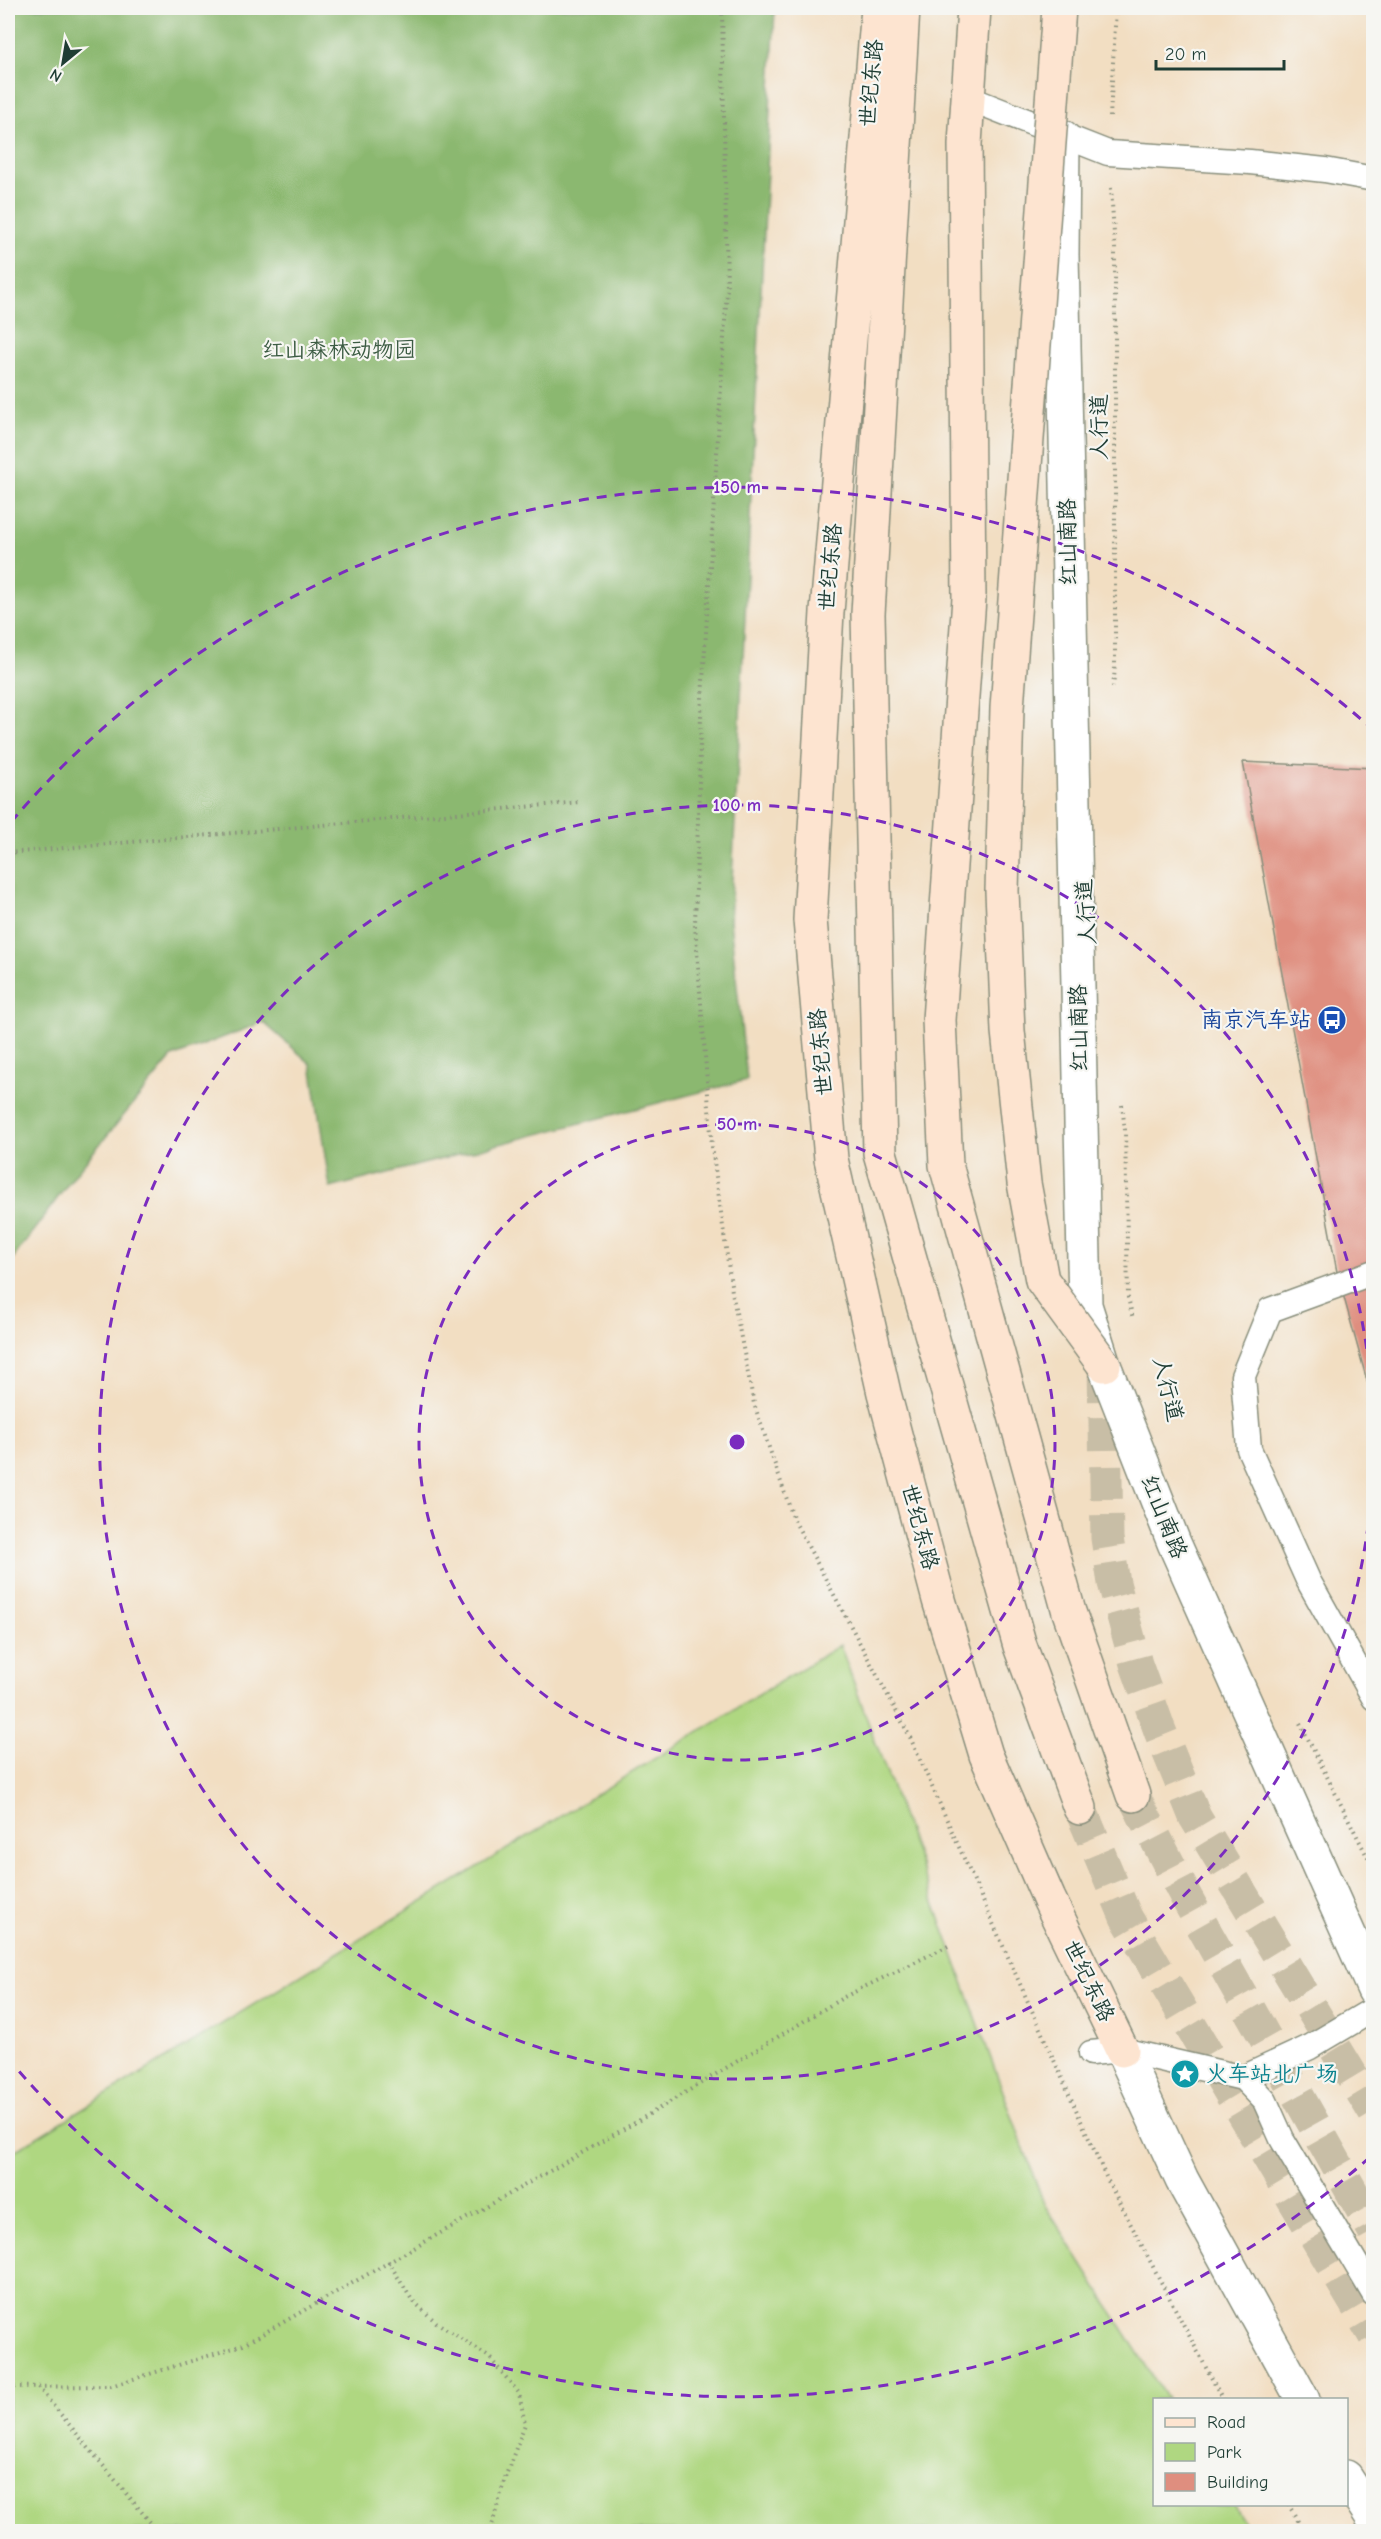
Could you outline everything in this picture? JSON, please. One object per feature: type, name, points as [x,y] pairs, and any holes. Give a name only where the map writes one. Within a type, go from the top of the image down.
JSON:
[{"type":"main road","name":"世纪东路","points":[[878,8],[827,612],[810,920],[831,1159],[884,1393],[939,1600],[986,1755],[1049,1899],[1107,2051]]},
{"type":"main road","points":[[903,8],[868,614],[879,1153],[1020,1646],[1080,1808]]},
{"type":"main road","points":[[974,8],[965,144],[969,597],[939,1020],[946,1165],[1069,1612],[1133,1795]]},
{"type":"main road","points":[[1059,8],[1007,708],[1002,891],[1010,1054],[1024,1183],[1042,1280],[1104,1365]]},
{"type":"street","name":"红山南路","points":[[1066,8],[1062,255],[1085,1305],[1104,1365],[1174,1543],[1323,1882],[1374,1990]]},
{"type":"street","points":[[1107,2051],[1182,2180],[1302,2398]]},
{"type":"street","points":[[1348,2479],[1374,2520]]},
{"type":"lane","points":[[968,98],[1108,153],[1260,163],[1325,170],[1374,179]]},
{"type":"lane","points":[[1374,1272],[1270,1310],[1243,1376],[1249,1449],[1308,1580],[1374,1698]]},
{"type":"lane","points":[[1243,2078],[1310,2047],[1374,2009]]},
{"type":"lane","points":[[1107,2051],[1243,2078],[1265,2101],[1282,2139],[1374,2294]]},
{"type":"path","name":"人行道","points":[[1112,691],[1115,668],[1115,249],[1108,153],[1116,8]]},
{"type":"path","points":[[8,853],[580,802]]},
{"type":"path","points":[[1121,1094],[1125,1130],[1128,1298],[1133,1320]]},
{"type":"path","points":[[1299,1720],[1374,1870]]},
{"type":"path","points":[[8,2387],[111,2386],[243,2345],[638,2121],[844,1997],[950,1945]]},
{"type":"path","points":[[388,2261],[412,2300],[436,2322],[489,2357],[519,2393],[525,2424],[506,2475],[490,2532]]},
{"type":"path","points":[[38,2387],[155,2528]]},
{"type":"path","points":[[1289,2506],[1305,2532]]},
{"type":"green space","name":"红山森林动物园","points":[[8,8],[775,8],[730,921],[747,1080],[330,1188],[311,1064],[263,1022],[172,1057],[76,1173],[8,1265]]},
{"type":"green space","points":[[840,1645],[1044,2204],[1166,2398],[1153,2398],[1153,2506],[1234,2506],[1250,2531],[8,2531],[8,2155]]},
{"type":"building","name":"南京汽车站","points":[[1243,762],[1374,768],[1374,1406],[1337,1272]]},
{"type":"tunnel","points":[[1104,1368],[1107,1538],[1114,1583],[1136,1664],[1160,1731],[1195,1817],[1374,2112]]},
{"type":"tunnel","points":[[1133,1795],[1186,1897],[1374,2231]]},
{"type":"tunnel","points":[[1080,1808],[1126,1917],[1374,2335]]},
{"type":"place","name":"南京汽车站","points":[[1332,1020]]},
{"type":"place","name":"火车站北广场","points":[[1185,2074]]}]
